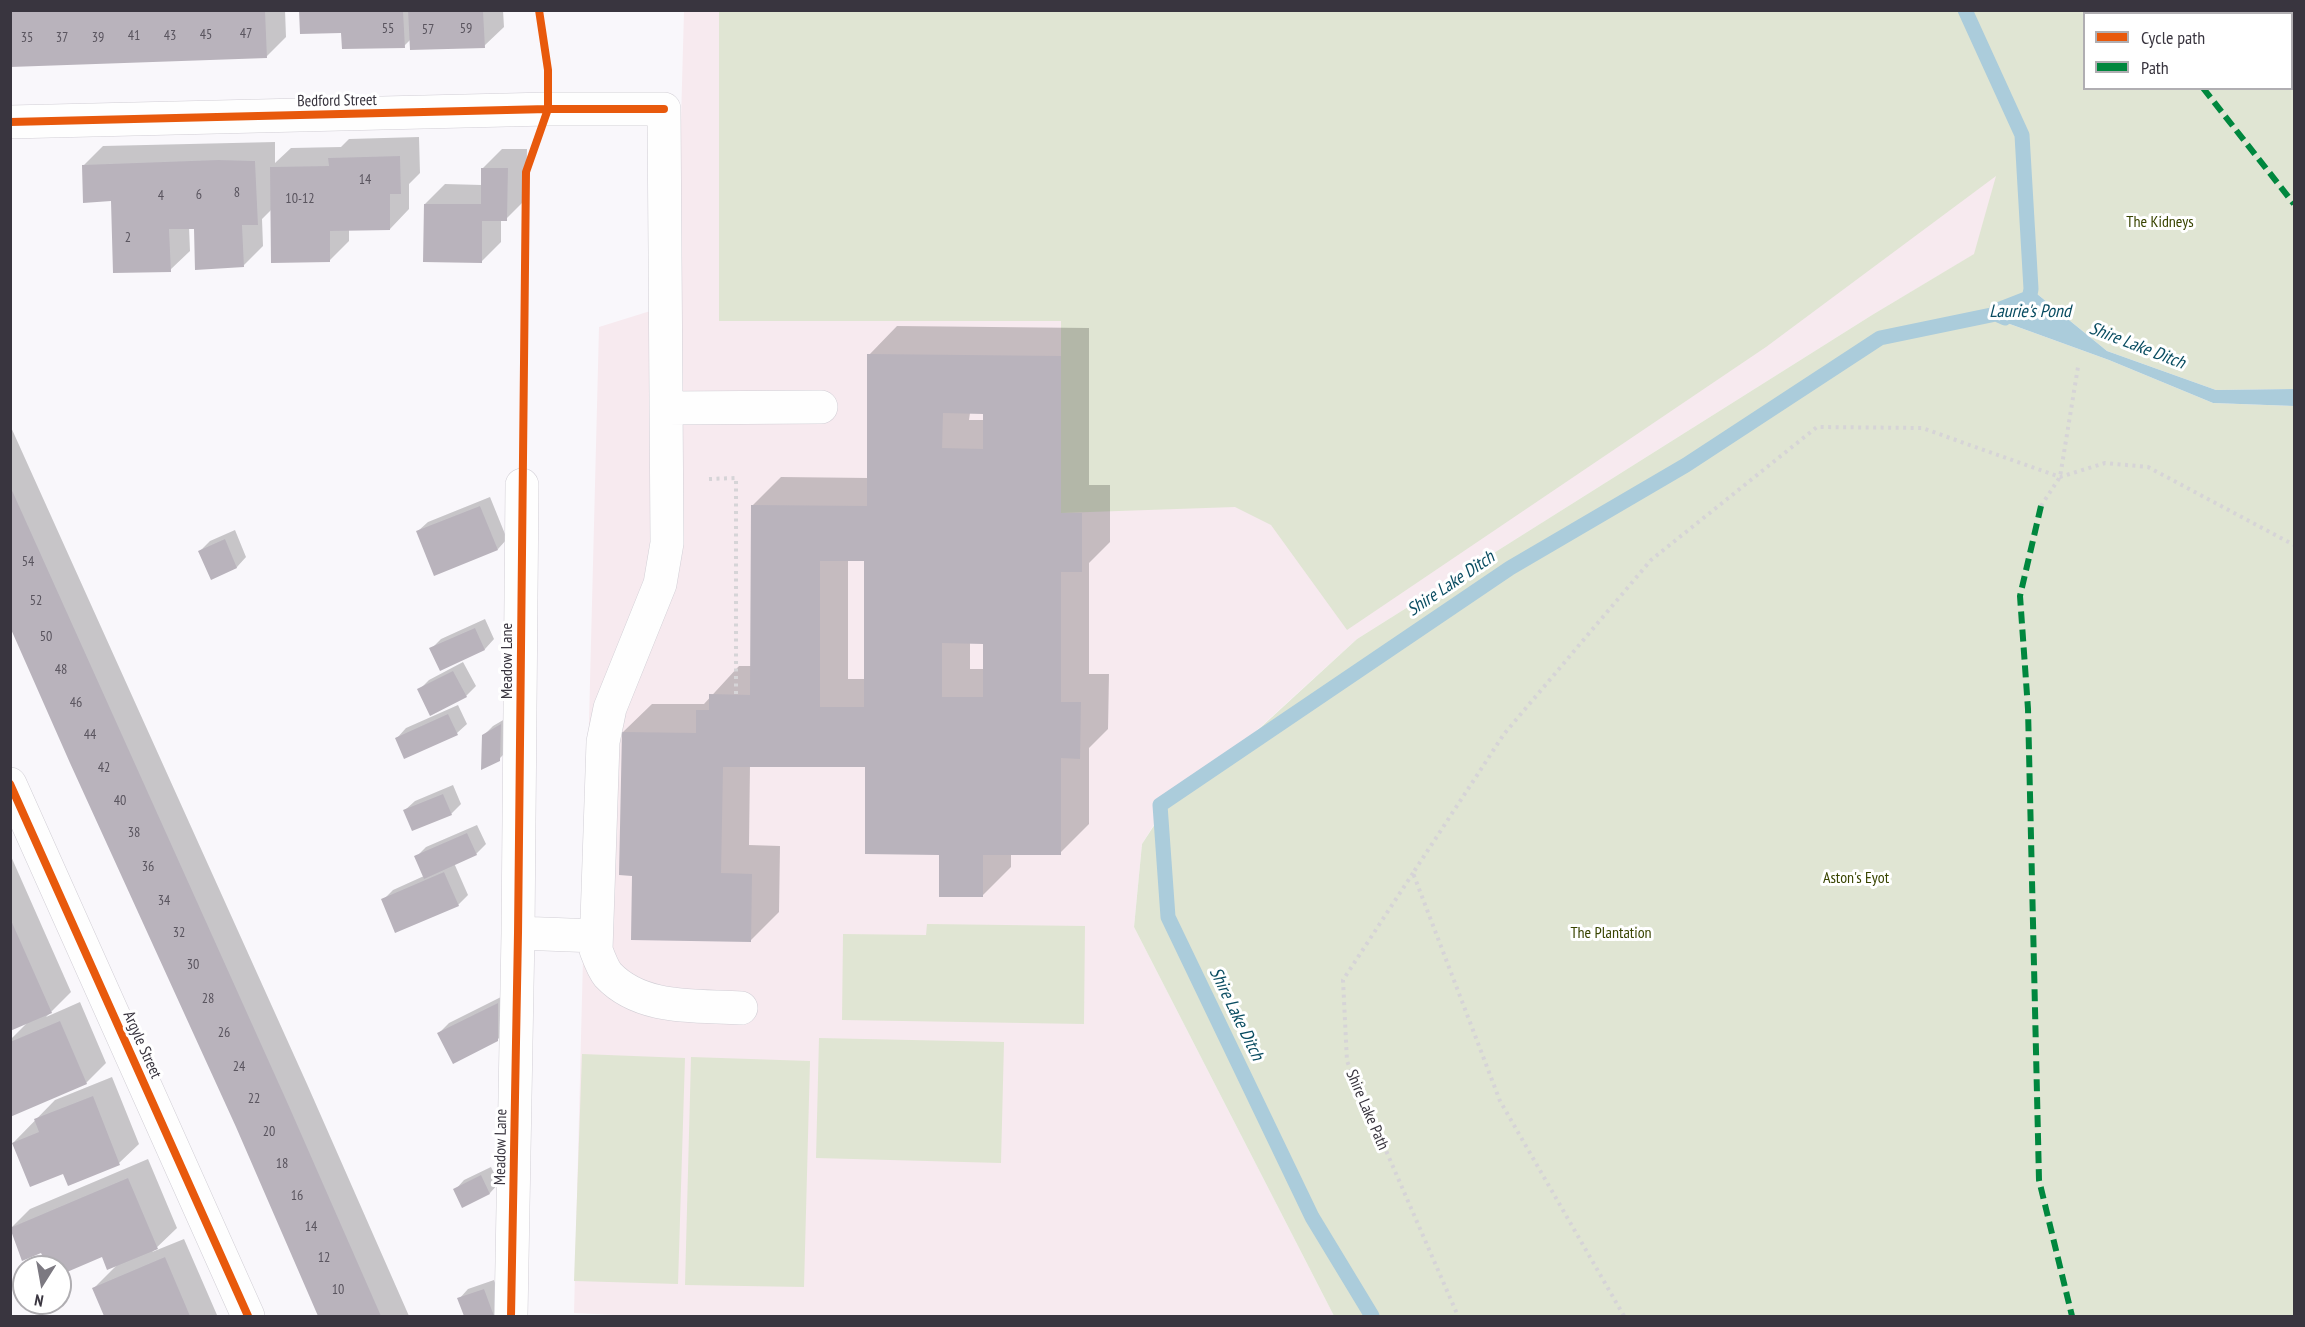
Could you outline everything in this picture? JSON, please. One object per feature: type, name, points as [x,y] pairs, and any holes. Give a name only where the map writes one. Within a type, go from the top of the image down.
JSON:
[{"type":"street","name":"Bedford Street","points":[[10,122],[548,109],[664,109],[666,408]]},
{"type":"street","points":[[741,1008],[652,1002],[630,993],[607,975],[596,950],[603,742],[610,708],[660,584],[667,543],[666,408],[821,407]]},
{"type":"street","name":"Meadow Lane","points":[[511,1317],[518,933],[522,485]]},
{"type":"street","name":"Argyle Street","points":[[10,784],[248,1317]]},
{"type":"street","points":[[518,933],[596,936]]},
{"type":"path","points":[[2041,506],[2060,477],[2078,367]]},
{"type":"path","points":[[2060,477],[2105,463],[2148,466],[2295,546]]},
{"type":"path","points":[[666,479],[736,478],[736,694]]},
{"type":"path","points":[[1413,873],[1500,1101],[1624,1317]]},
{"type":"shaded area","points":[[684,11],[1911,11],[1997,175],[1975,254],[1872,315],[1357,639],[1155,823],[1142,844],[1134,927],[1334,1316],[633,1316],[574,1313],[599,327],[676,303]]},
{"type":"green space","points":[[719,11],[2294,11],[2294,389],[2216,390],[2107,351],[2031,289],[1988,321],[1996,319],[2109,360],[2213,403],[2294,406],[2294,1316],[1334,1316],[1134,927],[1142,844],[1155,824],[1165,814],[1165,807],[1199,784],[1357,639],[1872,315],[1974,254],[1996,176],[1766,347],[1347,630],[1271,525],[1235,507],[1061,513],[1061,321],[719,321]]},
{"type":"green space","points":[[927,924],[1085,926],[1084,1024],[842,1020],[843,934],[926,935]]},
{"type":"green space","points":[[819,1038],[1004,1042],[1001,1163],[816,1158]]},
{"type":"green space","points":[[582,1054],[685,1058],[678,1284],[574,1281]]},
{"type":"green space","points":[[691,1057],[810,1061],[804,1287],[685,1285]]},
{"type":"water","name":"Laurie's Pond","points":[[2031,289],[2107,351],[2216,390],[2294,389],[2294,406],[2213,403],[2109,360],[1996,319],[1987,321],[1990,305]]},
{"type":"building","points":[[10,10],[265,10],[267,58],[10,67]]},
{"type":"building","points":[[299,10],[403,10],[405,48],[342,49],[341,33],[300,34]]},
{"type":"building","points":[[408,10],[483,10],[485,48],[410,50]]},
{"type":"building","points":[[400,156],[401,194],[390,194],[390,230],[330,231],[330,262],[271,263],[270,167],[329,166],[328,158]]},
{"type":"building","points":[[218,160],[255,161],[258,225],[242,225],[244,267],[195,270],[194,229],[169,229],[171,272],[113,273],[111,201],[83,203],[82,165]]},
{"type":"building","points":[[481,168],[508,168],[507,221],[482,221],[482,263],[423,262],[424,204],[481,204]]},
{"type":"building","points":[[867,354],[1061,356],[1061,513],[1082,513],[1082,572],[1061,572],[1061,702],[1081,702],[1080,759],[1061,758],[1061,855],[983,855],[983,897],[939,897],[939,855],[865,854],[865,767],[723,767],[721,873],[752,874],[751,942],[631,940],[632,876],[619,875],[622,732],[696,733],[696,710],[709,710],[709,694],[750,695],[751,505],[867,506]],"holes":[[[943,413],[983,414],[983,449],[942,448]],[[820,561],[864,561],[864,707],[820,707]],[[942,643],[983,644],[983,697],[942,697]]]},
{"type":"building","points":[[10,486],[381,1316],[318,1316],[236,1127],[70,763],[10,627]]},
{"type":"building","points":[[480,506],[498,550],[434,576],[416,531]]},
{"type":"building","points":[[225,539],[237,568],[211,580],[198,551]]},
{"type":"building","points":[[475,628],[485,650],[440,671],[429,648]]},
{"type":"building","points":[[453,671],[467,697],[430,716],[417,689]]},
{"type":"building","points":[[448,714],[458,735],[404,759],[395,738]]},
{"type":"building","points":[[501,724],[500,761],[481,770],[482,735]]},
{"type":"building","points":[[443,794],[452,815],[412,831],[403,810]]},
{"type":"building","points":[[467,833],[477,855],[424,879],[414,856]]},
{"type":"building","points":[[444,872],[459,906],[395,933],[381,899]]},
{"type":"building","points":[[10,918],[52,1013],[10,1031]]},
{"type":"building","points":[[498,1003],[498,1041],[453,1064],[437,1033]]},
{"type":"building","points":[[60,1021],[87,1084],[10,1117],[10,1042]]},
{"type":"building","points":[[93,1096],[120,1165],[68,1186],[63,1174],[30,1187],[12,1143],[39,1132],[34,1119]]},
{"type":"building","points":[[481,1175],[490,1194],[462,1208],[453,1189]]},
{"type":"building","points":[[128,1178],[158,1249],[107,1270],[102,1257],[72,1270],[72,1255],[42,1255],[41,1253],[20,1255],[10,1228]]},
{"type":"building","points":[[165,1257],[190,1316],[104,1316],[92,1288]]},
{"type":"building","points":[[484,1289],[494,1316],[464,1316],[457,1298]]},
{"type":"waterway","name":"Laurie's Pond","points":[[1965,10],[2022,135],[2031,289],[2027,310]]},
{"type":"waterway","name":"Shire Lake Ditch","points":[[1372,1316],[1312,1217],[1168,917],[1160,805],[1510,568],[1686,465],[1880,338],[1996,314],[2005,318]]},
{"type":"marked path","points":[[2205,90],[2294,204]]},
{"type":"marked path","points":[[2041,506],[2020,596],[2028,709],[2039,1180],[2072,1316]]},
{"type":"cycle path","points":[[511,1316],[518,933],[526,172],[548,109],[548,70],[539,10]]},
{"type":"cycle path","points":[[10,122],[548,109],[664,109]]},
{"type":"cycle path","points":[[10,784],[248,1316]]},
{"type":"park label","name":"The Kidneys","points":[[2160,222]]},
{"type":"park label","name":"Aston's Eyot","points":[[1856,878]]},
{"type":"park label","name":"The Plantation","points":[[1611,933]]}]
